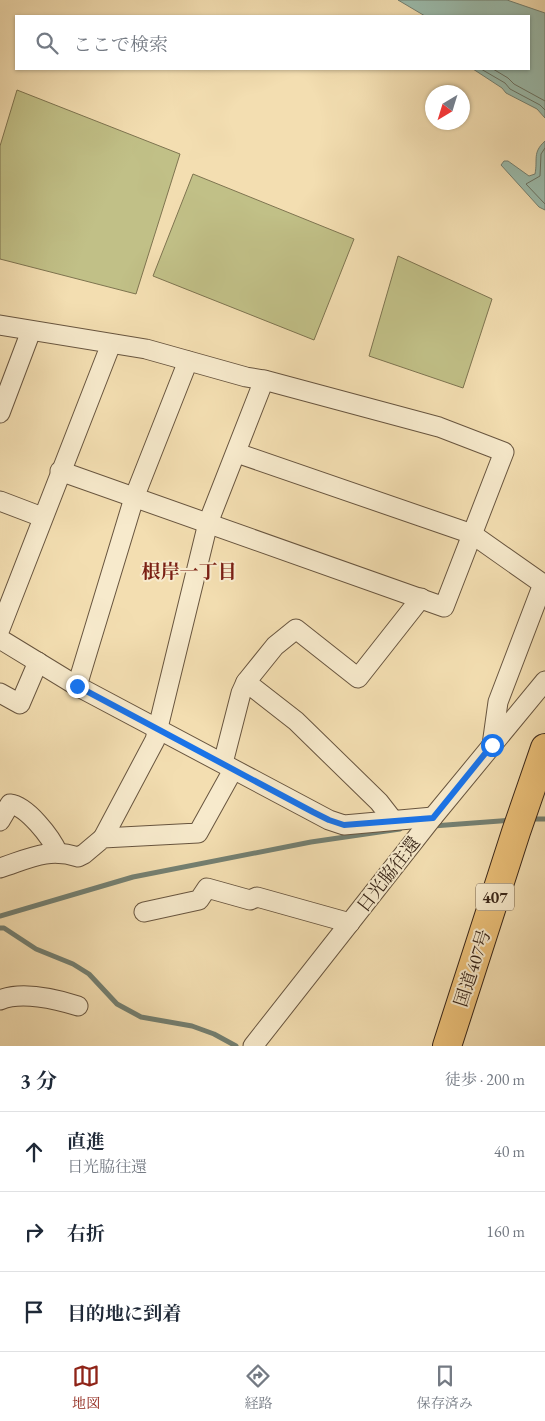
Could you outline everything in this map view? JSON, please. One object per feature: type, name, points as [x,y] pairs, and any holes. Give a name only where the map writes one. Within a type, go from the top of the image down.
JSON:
[{"type":"highway","name":"国道407号","points":[[447,1046],[545,748]]},
{"type":"street","points":[[0,324],[146,349],[439,427],[504,452],[444,607],[60,471]]},
{"type":"street","points":[[0,413],[31,330]]},
{"type":"street","points":[[0,629],[42,517],[111,344]]},
{"type":"street","points":[[77,686],[134,498],[188,361]]},
{"type":"street","points":[[0,868],[50,852],[78,857],[103,838],[155,740],[208,522],[264,380]]},
{"type":"street","points":[[237,452],[472,534],[543,584],[498,702],[492,745]]},
{"type":"street","points":[[0,501],[42,517]]},
{"type":"street","points":[[103,838],[198,833],[228,766],[241,693],[246,682],[275,646],[296,629],[358,678],[421,598]]},
{"type":"street","points":[[0,639],[77,686],[329,820],[344,825],[432,818]]},
{"type":"street","points":[[0,694],[20,704],[38,662]]},
{"type":"street","name":"日光脇往還","points":[[255,1043],[432,818],[545,681]]},
{"type":"street","points":[[246,682],[296,721],[379,802],[393,820]]},
{"type":"street","points":[[0,821],[10,804],[23,808],[52,840],[58,853]]},
{"type":"street","points":[[144,912],[199,900],[207,888],[250,900],[257,897],[350,923]]},
{"type":"street","points":[[0,1000],[9,996],[56,999],[78,1006]]},
{"type":"shaded area","points":[[17,90],[180,154],[136,294],[0,259],[0,146]]},
{"type":"shaded area","points":[[193,174],[354,239],[314,340],[153,276]]},
{"type":"shaded area","points":[[398,256],[492,299],[463,388],[369,356]]},
{"type":"water","points":[[398,0],[507,0],[545,13],[545,118],[537,109],[506,93],[502,88],[475,70],[530,70],[530,15],[423,15]]},
{"type":"water","points":[[545,141],[545,210],[539,207],[501,165],[504,161],[508,161],[529,176],[535,174],[538,149]]},
{"type":"waterway","points":[[531,819],[545,819]]},
{"type":"waterway","points":[[433,826],[512,820]]},
{"type":"waterway","points":[[0,916],[133,877],[311,842],[400,829]]},
{"type":"waterway","points":[[0,928],[4,928],[36,949],[73,964],[89,974],[117,1004],[141,1017],[192,1026],[214,1034],[236,1046]]},
{"type":"district","name":"根岸一丁目","points":[[189,571]]},
{"type":"route","points":[[77,686],[313,812],[344,825],[433,818],[492,745]]}]
